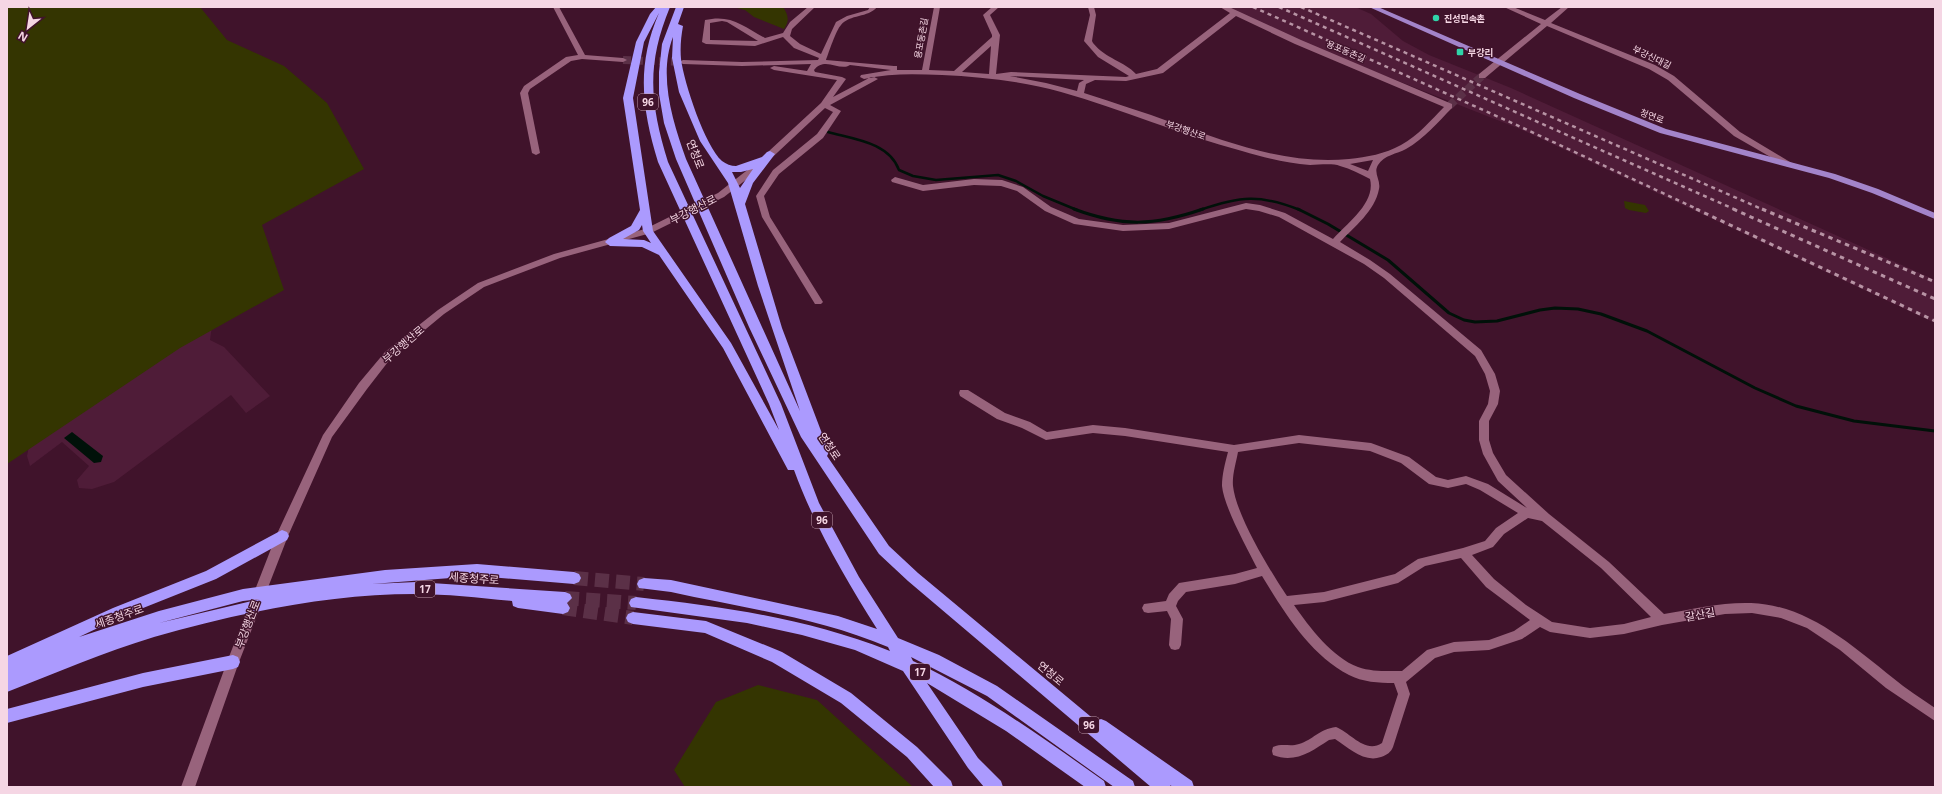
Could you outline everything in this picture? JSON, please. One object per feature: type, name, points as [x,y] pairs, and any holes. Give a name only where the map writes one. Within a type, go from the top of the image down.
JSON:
[{"type":"highway","points":[[660,7],[654,14],[640,42],[632,68],[628,98],[648,231],[727,346],[813,504]]},
{"type":"highway","name":"96","points":[[666,7],[652,44],[647,96],[652,126],[663,162],[692,229],[775,404],[813,504],[862,594],[973,763],[995,787]]},
{"type":"highway","name":"연청로","points":[[680,7],[666,44],[663,72],[664,94],[669,123],[681,159],[694,189],[804,434],[884,550],[913,577],[1163,787]]},
{"type":"highway","points":[[686,7],[676,38],[676,55],[682,84],[695,122],[719,163],[735,185],[789,367],[807,416],[837,482]]},
{"type":"highway","points":[[719,163],[727,169],[745,169],[770,154]]},
{"type":"highway","points":[[740,206],[742,191],[746,184],[770,154]]},
{"type":"highway","points":[[610,242],[635,228],[646,210]]},
{"type":"highway","points":[[610,242],[644,244],[662,253]]},
{"type":"highway","points":[[7,663],[118,612],[211,575],[282,536]]},
{"type":"highway","name":"세종청주로","points":[[7,673],[80,643],[159,617],[242,602],[296,588],[385,576],[477,570],[574,578]]},
{"type":"highway","name":"17","points":[[644,584],[671,586],[783,609],[838,622],[868,632],[934,660],[992,691],[1127,787]]},
{"type":"highway","name":"17","points":[[7,685],[58,664],[242,602],[369,590],[416,588],[564,603]]},
{"type":"highway","name":"17","points":[[636,603],[726,613],[808,629],[857,644],[903,663],[947,686],[1023,733],[1098,787]]},
{"type":"highway","points":[[633,618],[706,627],[777,657],[846,698],[912,752],[945,787]]},
{"type":"highway","points":[[7,716],[143,680],[233,662]]},
{"type":"highway","points":[[1015,662],[1186,787]]},
{"type":"main road","name":"청연로","points":[[1377,8],[1616,113],[1663,131],[1832,176],[1875,191],[1935,216]]},
{"type":"street","points":[[556,7],[582,57]]},
{"type":"street","points":[[764,41],[729,21],[722,19],[707,21],[706,42],[756,44],[786,34],[789,28],[808,13],[812,7]]},
{"type":"street","points":[[812,74],[810,70],[822,59],[838,23],[850,17],[870,11],[874,7]]},
{"type":"street","name":"용포동촌길","points":[[925,72],[937,7]]},
{"type":"street","points":[[996,7],[986,14],[996,35],[992,77],[1011,74],[1094,78],[1134,77],[1160,71],[1235,13]]},
{"type":"street","points":[[1091,7],[1092,15],[1088,41],[1095,51],[1111,62],[1128,68],[1134,77]]},
{"type":"street","name":"용포동촌길","points":[[1223,7],[1298,42],[1449,106]]},
{"type":"street","name":"부강신대길","points":[[1507,7],[1652,66],[1665,74],[1737,134],[1791,165]]},
{"type":"street","points":[[1482,76],[1498,61],[1566,7]]},
{"type":"street","points":[[786,34],[786,37],[797,46],[822,59],[847,65],[907,71]]},
{"type":"street","points":[[954,74],[995,38]]},
{"type":"street","points":[[536,152],[524,93],[532,83],[569,59],[582,57],[623,60]]},
{"type":"street","points":[[683,62],[742,64],[822,59],[887,66],[907,71]]},
{"type":"street","points":[[742,64],[812,74],[832,80],[834,85],[826,103]]},
{"type":"street","name":"부강행산로","points":[[188,787],[233,662],[282,536],[328,435],[363,386],[388,355],[441,312],[481,285],[550,258],[648,231],[706,203],[735,185],[853,79],[838,74],[838,70],[847,65]]},
{"type":"street","points":[[826,103],[853,79],[867,70],[863,66]]},
{"type":"street","points":[[824,77],[853,79],[886,71],[907,71]]},
{"type":"street","points":[[826,103],[876,78],[907,71]]},
{"type":"street","name":"부강행산로","points":[[907,71],[992,77],[1042,84],[1080,94],[1260,156],[1308,163],[1339,163],[1383,155],[1399,150],[1414,139],[1449,106]]},
{"type":"street","points":[[1080,94],[1083,84],[1094,78]]},
{"type":"street","points":[[818,302],[766,217],[760,196],[776,172],[820,136],[837,111],[826,103]]},
{"type":"street","points":[[1335,242],[1370,202],[1376,186],[1372,176],[1374,163],[1383,155]]},
{"type":"street","points":[[1339,163],[1372,176]]},
{"type":"street","points":[[895,180],[923,188],[974,182],[1002,183],[1020,189],[1048,209],[1077,222],[1123,228],[1169,226],[1246,206],[1260,208],[1282,215],[1335,242],[1387,276],[1478,353],[1490,374],[1495,390],[1492,404],[1484,421],[1484,440],[1488,454],[1502,478],[1545,516],[1606,565],[1662,620]]},
{"type":"street","points":[[977,401],[964,393],[1001,416],[1026,425],[1046,436],[1093,430],[1125,432],[1234,449],[1299,439],[1371,447],[1405,460],[1433,481],[1448,484],[1466,480],[1484,488],[1527,513],[1545,516]]},
{"type":"street","points":[[1234,449],[1228,486],[1254,548],[1284,601],[1301,626],[1340,664],[1354,672],[1377,677],[1404,677],[1431,654],[1454,647],[1489,645],[1518,635],[1540,620]]},
{"type":"street","points":[[1284,601],[1324,597],[1398,578],[1422,562],[1463,553],[1489,544],[1500,531],[1527,513]]},
{"type":"street","name":"갈산길","points":[[1463,553],[1490,584],[1522,609],[1550,627],[1590,633],[1624,629],[1662,620],[1725,609],[1752,608],[1781,613],[1811,624],[1844,646],[1890,684],[1935,715]]},
{"type":"street","points":[[1175,645],[1176,619],[1170,606],[1173,598],[1183,586],[1235,579],[1266,570]]},
{"type":"street","points":[[1148,608],[1170,606]]},
{"type":"street","points":[[1278,751],[1300,751],[1327,734],[1336,733],[1359,749],[1369,753],[1380,752],[1387,747],[1404,694],[1398,677]]},
{"type":"shaded area","points":[[7,7],[200,7],[227,40],[284,66],[327,103],[364,169],[262,225],[284,290],[180,348],[7,464]]},
{"type":"shaded area","points":[[733,7],[783,7],[788,20],[784,29],[754,17],[745,10]]},
{"type":"shaded area","points":[[1225,7],[1355,7],[1371,14],[1403,41],[1429,55],[1511,88],[1935,280],[1935,323],[1520,129],[1312,47]]},
{"type":"shaded area","points":[[1624,201],[1645,205],[1649,211],[1646,213],[1629,210],[1625,208]]},
{"type":"shaded area","points":[[213,318],[210,340],[224,347],[270,396],[246,413],[231,395],[114,482],[92,489],[79,488],[77,480],[89,466],[62,442],[30,466],[27,456],[35,417]]},
{"type":"shaded area","points":[[72,432],[103,456],[101,462],[94,463],[64,438]]},
{"type":"shaded area","points":[[758,685],[817,700],[913,787],[685,787],[674,770],[716,702]]},
{"type":"waterway","points":[[828,132],[869,143],[879,148],[887,153],[899,170],[913,176],[936,180],[998,175],[1016,181],[1043,196],[1077,210]]},
{"type":"waterway","points":[[1200,210],[1227,202],[1250,199],[1273,201],[1300,210]]},
{"type":"waterway","points":[[1074,209],[1108,219],[1138,222],[1169,219],[1200,210]]},
{"type":"waterway","points":[[1300,210],[1328,224],[1388,260],[1449,313],[1464,320],[1475,322],[1497,321],[1540,310],[1555,308],[1578,309],[1601,314],[1647,331],[1755,388],[1796,406],[1854,421],[1935,431]]},
{"type":"tunnel","points":[[623,60],[683,62]]},
{"type":"tunnel","points":[[1449,106],[1482,76]]},
{"type":"tunnel","points":[[574,578],[644,584]]},
{"type":"tunnel","points":[[565,598],[636,603]]},
{"type":"tunnel","points":[[563,608],[633,618]]},
{"type":"railway","points":[[1253,7],[1521,127],[1699,210]]},
{"type":"railway","points":[[1279,7],[1736,210]]},
{"type":"railway","points":[[1301,7],[1764,210]]},
{"type":"railway","points":[[1696,209],[1935,321]]},
{"type":"railway","points":[[1733,209],[1935,299]]},
{"type":"railway","points":[[1762,209],[1935,282]]},
{"type":"place","name":"진성민속촌","points":[[1436,18]]},
{"type":"place","name":"부강리","points":[[1460,52]]}]
